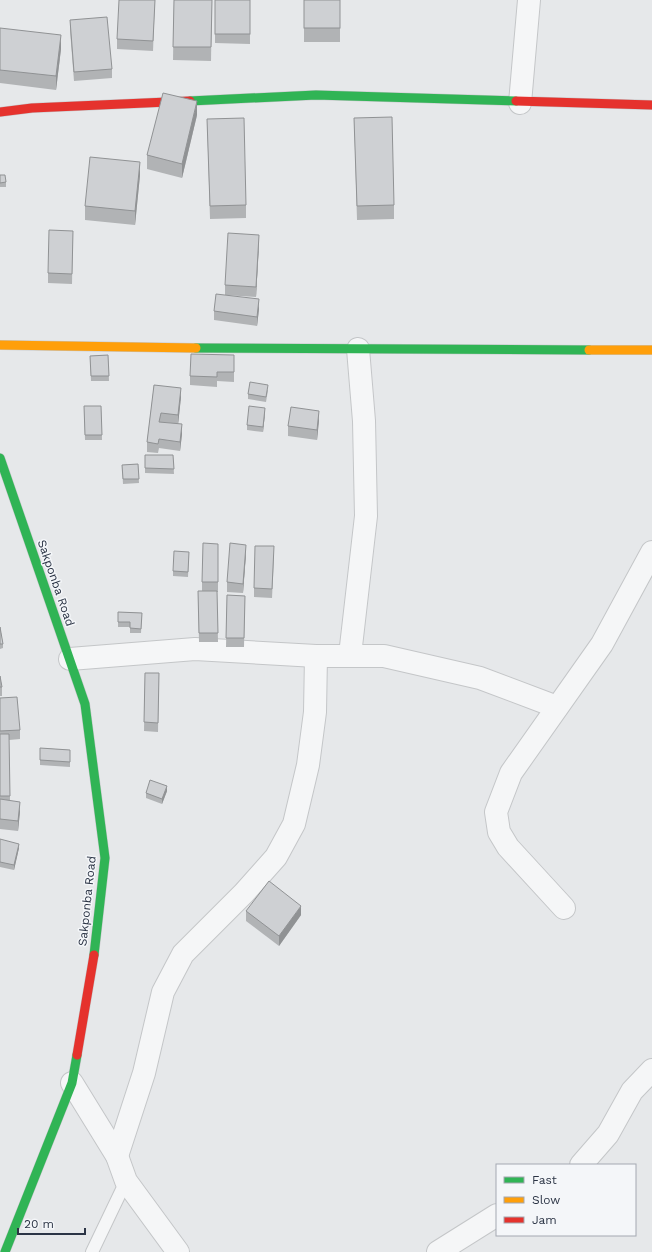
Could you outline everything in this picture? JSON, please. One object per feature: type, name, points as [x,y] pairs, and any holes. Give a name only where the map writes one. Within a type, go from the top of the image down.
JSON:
[{"type":"street","points":[[520,103],[529,0]]},
{"type":"street","points":[[0,112],[32,108],[316,95],[408,97],[520,103],[652,106]]},
{"type":"street","points":[[0,345],[358,349],[652,350]]},
{"type":"street","points":[[350,655],[366,516],[364,421],[358,349]]},
{"type":"street","name":"Sakponba Road","points":[[0,458],[85,704],[105,858],[91,980],[72,1083],[5,1252]]},
{"type":"street","points":[[564,908],[508,848],[499,832],[496,812],[511,773],[602,644],[652,552]]},
{"type":"street","points":[[70,659],[195,649],[316,656],[384,656],[480,678],[557,707]]},
{"type":"street","points":[[117,1156],[144,1073],[163,992],[183,954],[244,893],[276,857],[294,824],[308,766],[314,719],[316,656]]},
{"type":"street","points":[[582,1164],[608,1134],[632,1091],[652,1070]]},
{"type":"street","points":[[72,1083],[117,1156],[126,1182],[178,1252]]},
{"type":"street","points":[[438,1252],[496,1216]]},
{"type":"lane","points":[[92,1252],[126,1182]]},
{"type":"building","points":[[119,0],[155,0],[153,41],[117,39]]},
{"type":"building","points":[[174,0],[212,0],[211,47],[173,47]]},
{"type":"building","points":[[215,0],[250,0],[250,34],[215,34]]},
{"type":"building","points":[[304,0],[340,0],[340,28],[304,28]]},
{"type":"building","points":[[107,17],[112,69],[74,72],[70,20]]},
{"type":"building","points":[[0,28],[61,35],[56,76],[0,70]]},
{"type":"building","points":[[163,93],[197,101],[182,164],[147,155]]},
{"type":"building","points":[[392,117],[394,205],[357,206],[354,118]]},
{"type":"building","points":[[244,118],[246,205],[210,206],[207,119]]},
{"type":"building","points":[[90,157],[140,162],[135,211],[85,206]]},
{"type":"building","points":[[0,175],[5,175],[6,182],[0,183]]},
{"type":"building","points":[[49,230],[73,231],[72,274],[48,273]]},
{"type":"building","points":[[228,233],[259,235],[256,287],[225,285]]},
{"type":"building","points":[[216,294],[259,299],[257,317],[214,311]]},
{"type":"building","points":[[191,354],[234,355],[234,372],[217,372],[217,377],[190,376]]},
{"type":"building","points":[[108,355],[109,376],[91,376],[90,356]]},
{"type":"building","points":[[250,382],[268,385],[266,397],[248,394]]},
{"type":"building","points":[[154,385],[181,388],[178,415],[161,413],[159,422],[182,424],[180,442],[159,439],[158,444],[147,442]]},
{"type":"building","points":[[84,406],[101,406],[102,435],[85,435]]},
{"type":"building","points":[[249,406],[265,408],[263,427],[247,425]]},
{"type":"building","points":[[291,407],[319,411],[317,430],[288,426]]},
{"type":"building","points":[[145,455],[173,455],[174,469],[145,468]]},
{"type":"building","points":[[138,464],[139,479],[123,479],[122,465]]},
{"type":"building","points":[[203,543],[218,544],[218,582],[202,582]]},
{"type":"building","points":[[230,543],[246,545],[243,584],[227,582]]},
{"type":"building","points":[[255,546],[274,546],[272,589],[254,588]]},
{"type":"building","points":[[174,551],[189,552],[188,572],[173,571]]},
{"type":"building","points":[[198,591],[217,591],[218,633],[199,633]]},
{"type":"building","points":[[227,595],[245,596],[244,638],[226,638]]},
{"type":"building","points":[[118,612],[142,613],[141,629],[130,628],[130,622],[118,622]]},
{"type":"building","points":[[0,627],[3,644],[0,644]]},
{"type":"building","points":[[145,673],[159,673],[158,723],[144,722]]},
{"type":"building","points":[[0,676],[2,687],[0,687]]},
{"type":"building","points":[[17,697],[20,730],[0,731],[0,698]]},
{"type":"building","points":[[0,734],[9,734],[10,796],[0,796]]},
{"type":"building","points":[[40,748],[70,750],[70,762],[40,760]]},
{"type":"building","points":[[150,780],[167,786],[162,799],[146,793]]},
{"type":"building","points":[[0,799],[20,802],[18,821],[0,819]]},
{"type":"building","points":[[0,839],[19,844],[14,865],[0,862]]},
{"type":"building","points":[[269,881],[301,906],[279,936],[246,911]]},
{"type":"traffic: fast","points":[[190,101],[316,95],[516,101]]},
{"type":"traffic: fast","points":[[196,348],[589,350]]},
{"type":"traffic: fast","points":[[0,458],[85,704],[105,858],[94,955]]},
{"type":"traffic: fast","points":[[5,1252],[72,1083],[77,1055]]},
{"type":"traffic: slow","points":[[0,345],[196,348]]},
{"type":"traffic: slow","points":[[589,350],[652,350]]},
{"type":"traffic: jam","points":[[0,112],[32,108],[190,101]]},
{"type":"traffic: jam","points":[[516,101],[652,105]]},
{"type":"traffic: jam","points":[[77,1055],[94,955]]}]
